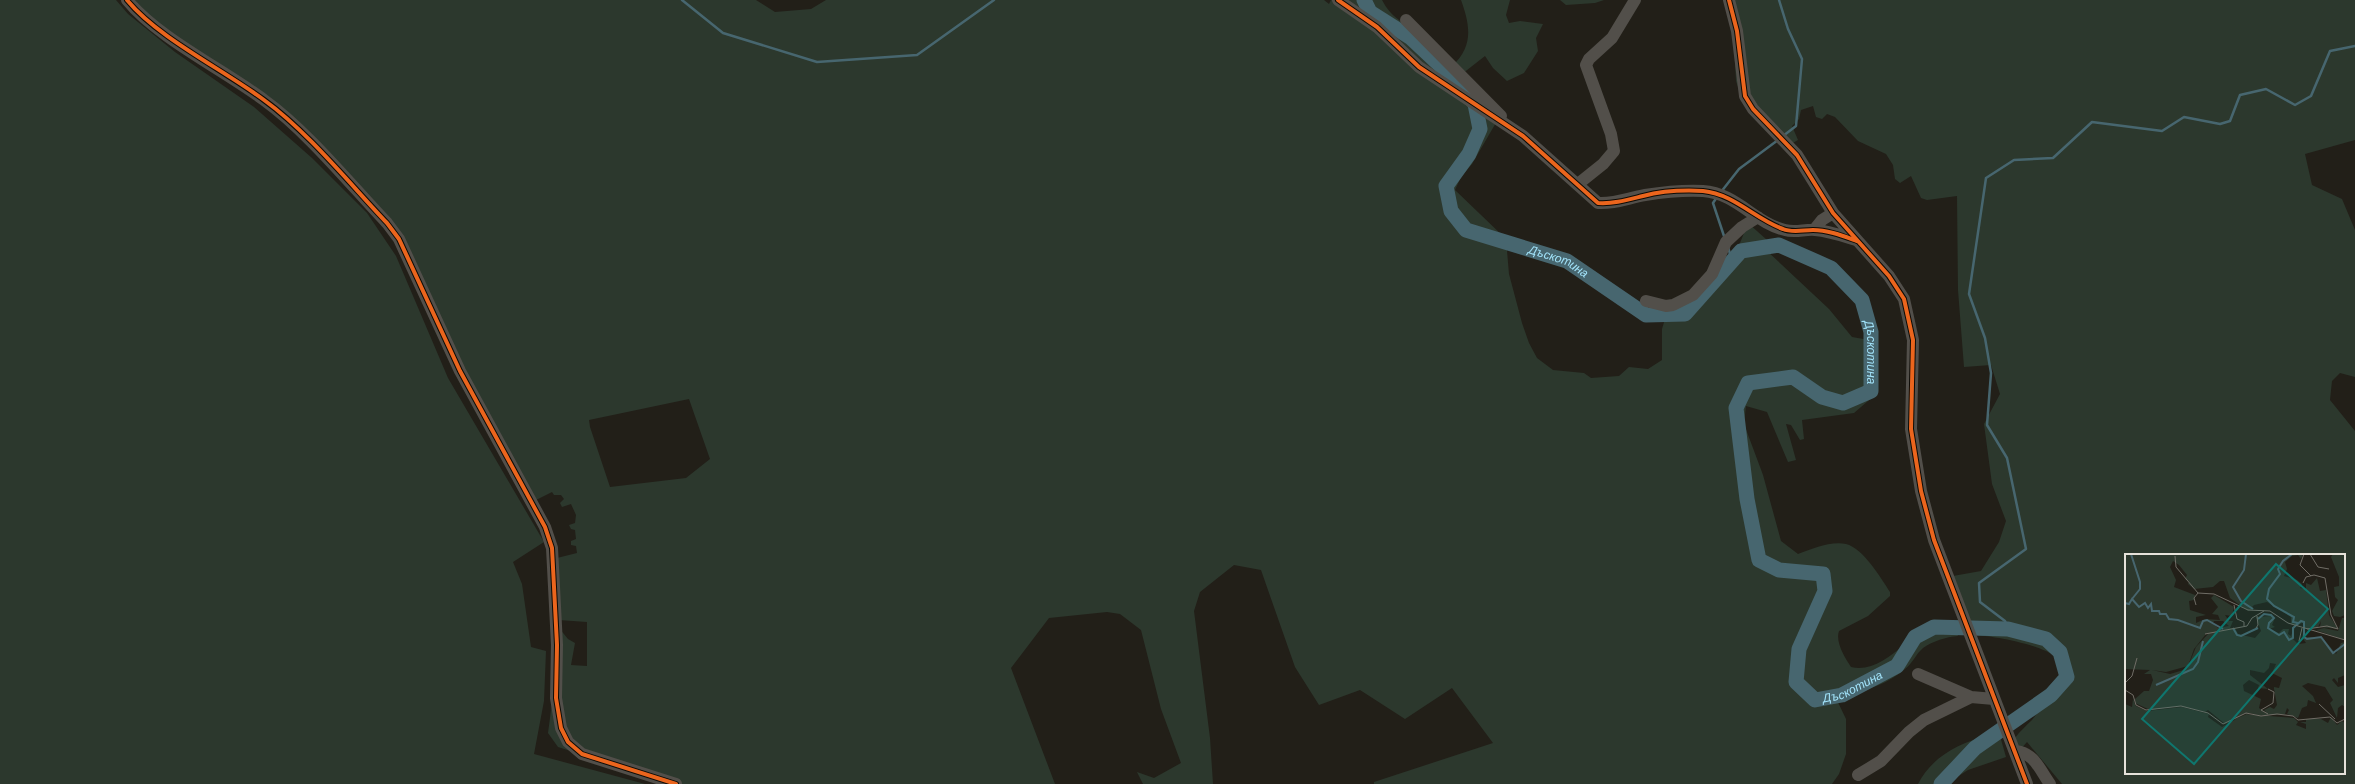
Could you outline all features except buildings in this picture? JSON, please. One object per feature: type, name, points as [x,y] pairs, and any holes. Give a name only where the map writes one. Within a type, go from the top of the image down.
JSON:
[{"type":"street","points":[[127,0],[133,8],[167,35],[265,101],[294,125],[387,223],[398,239],[460,371],[536,509],[550,541],[552,548],[556,638],[556,698],[561,728],[568,742],[582,754],[676,784]]},
{"type":"street","points":[[1338,0],[1377,27],[1419,67],[1522,136]]},
{"type":"street","points":[[1578,184],[1603,164],[1614,151],[1611,134],[1586,65],[1589,59],[1612,38],[1635,0]]},
{"type":"street","points":[[1729,0],[1737,31],[1745,96],[1753,109],[1798,155],[1833,213],[1898,288],[1908,314],[1914,340],[1911,429],[1921,490],[1934,540],[2027,784]]},
{"type":"street","points":[[1406,20],[1522,136],[1578,184],[1590,198],[1598,203],[1618,203],[1644,195],[1680,191],[1705,191],[1721,195],[1736,202],[1758,217],[1784,230],[1814,230],[1837,234],[1857,240]]},
{"type":"street","points":[[1814,230],[1822,220],[1833,213]]},
{"type":"street","points":[[1646,301],[1666,306],[1673,305],[1693,295],[1712,274],[1726,242],[1742,227],[1758,217]]},
{"type":"street","points":[[1918,674],[1971,697],[1994,699]]},
{"type":"street","points":[[1858,775],[1881,761],[1909,732],[1924,720],[1971,697]]},
{"type":"street","points":[[2013,746],[2032,757],[2050,784]]},
{"type":"green space","points":[[0,0],[116,0],[128,14],[175,52],[254,107],[312,158],[367,213],[396,256],[448,378],[544,542],[513,562],[522,584],[531,647],[546,651],[544,701],[534,754],[645,784],[0,784]]},
{"type":"green space","points":[[131,0],[756,0],[775,12],[811,9],[826,0],[1324,0],[1329,4],[1331,0],[1382,0],[1394,16],[1418,34],[1452,66],[1454,78],[1497,121],[1472,164],[1461,177],[1455,190],[1506,239],[1509,274],[1529,343],[1537,358],[1553,370],[1584,373],[1591,378],[1619,376],[1629,367],[1648,369],[1662,360],[1662,329],[1665,319],[1686,313],[1721,267],[1736,253],[1748,223],[1767,240],[1765,249],[1829,309],[1852,337],[1869,340],[1875,349],[1875,395],[1854,413],[1802,420],[1804,439],[1800,440],[1791,425],[1786,424],[1796,460],[1788,462],[1767,412],[1746,406],[1744,424],[1763,475],[1781,541],[1798,554],[1821,546],[1840,543],[1846,544],[1859,551],[1865,557],[1890,592],[1890,596],[1868,616],[1839,631],[1839,645],[1851,667],[1865,667],[1878,663],[1890,656],[1926,628],[1939,622],[1952,621],[1958,636],[1949,637],[1931,643],[1923,648],[1905,669],[1880,685],[1851,692],[1832,690],[1846,719],[1846,754],[1839,774],[1832,784],[1374,784],[1374,782],[1493,743],[1452,688],[1405,719],[1360,690],[1319,705],[1295,667],[1261,570],[1234,565],[1200,592],[1194,611],[1210,738],[1213,784],[1143,784],[1137,772],[1154,778],[1181,763],[1161,709],[1141,630],[1120,614],[1107,612],[1049,618],[1011,668],[1055,784],[675,784],[558,747],[548,733],[559,650],[559,628],[568,639],[575,643],[571,665],[587,666],[587,622],[559,620],[557,558],[577,553],[576,546],[571,545],[571,541],[576,539],[575,530],[571,529],[569,525],[575,523],[576,515],[571,504],[562,507],[560,503],[564,499],[561,495],[554,495],[552,492],[536,500],[527,491],[394,231],[336,162],[135,7]],"holes":[[[689,399],[710,459],[686,478],[610,487],[589,420]]]},
{"type":"green space","points":[[1461,0],[1510,0],[1506,15],[1509,23],[1520,21],[1543,24],[1536,38],[1538,51],[1524,73],[1507,81],[1493,68],[1485,56],[1462,74],[1452,66],[1464,51],[1467,43],[1468,27]]},
{"type":"green space","points":[[1560,0],[1604,0],[1595,3],[1566,5]]},
{"type":"green space","points":[[1728,0],[2355,0],[2355,140],[2305,154],[2312,185],[2342,199],[2355,230],[2355,377],[2340,373],[2332,381],[2330,400],[2355,431],[2355,784],[2062,784],[2027,742],[2020,750],[2015,738],[2032,720],[2048,698],[2066,685],[2068,671],[2061,661],[2049,653],[2033,646],[2016,641],[1974,635],[1953,576],[1981,571],[1999,542],[2006,521],[1992,484],[1984,424],[2000,394],[1991,365],[1964,367],[1958,290],[1957,196],[1927,200],[1921,198],[1911,176],[1900,183],[1895,179],[1893,165],[1886,154],[1858,141],[1835,117],[1827,114],[1822,119],[1816,117],[1813,106],[1801,110],[1799,119],[1792,126],[1798,140],[1784,148],[1744,105],[1736,81],[1733,26]]},
{"type":"green space","points":[[1988,736],[2000,736],[2006,757],[1968,770],[1946,784],[1918,784],[1930,766],[1947,752],[1967,742]]},
{"type":"waterway","points":[[682,0],[723,33],[817,62],[917,55],[994,0]]},
{"type":"waterway","name":"Дъскотина","points":[[1364,0],[1370,12],[1411,38],[1459,83],[1475,104],[1480,129],[1469,154],[1446,186],[1451,211],[1466,230],[1567,261],[1646,315],[1685,314],[1741,251],[1779,245],[1831,268],[1862,300],[1871,332],[1871,391],[1843,403],[1822,397],[1793,377],[1748,383],[1736,408],[1747,499],[1759,560],[1779,570],[1823,574],[1825,591],[1799,649],[1796,682],[1815,700],[1842,695],[1897,666],[1915,637],[1934,627],[2008,629],[2046,639],[2060,652],[2067,677],[2051,695],[1975,748],[1941,784]]},
{"type":"waterway","points":[[1779,0],[1788,29],[1802,59],[1796,126],[1783,136]]},
{"type":"waterway","points":[[2008,629],[2005,621],[1980,602],[1979,583],[2026,549],[2007,458],[1987,425],[1991,373],[1985,338],[1969,294],[1986,178],[2014,160],[2053,158],[2092,122],[2162,131],[2184,117],[2220,124],[2230,121],[2240,95],[2266,89],[2295,105],[2311,96],[2330,51],[2355,46]]},
{"type":"waterway","points":[[1721,192],[1739,169],[1778,140]]},
{"type":"waterway","points":[[1717,197],[1713,203],[1725,239]]},
{"type":"waterway","points":[[1728,247],[1732,261]]},
{"type":"cycle path","points":[[127,0],[140,14],[173,40],[264,100],[296,127],[328,158],[387,223],[399,239],[460,371],[545,527],[552,548],[557,645],[556,698],[561,728],[568,742],[582,754],[676,784]]},
{"type":"cycle path","points":[[1338,0],[1377,27],[1419,67],[1523,136],[1598,203],[1615,202],[1665,192],[1703,191],[1725,197],[1773,225],[1786,230],[1824,231],[1857,241]]},
{"type":"cycle path","points":[[1729,0],[1737,31],[1745,96],[1753,109],[1797,155],[1833,213],[1889,276],[1904,299],[1913,340],[1911,429],[1921,491],[1934,540],[2027,784]]}]
